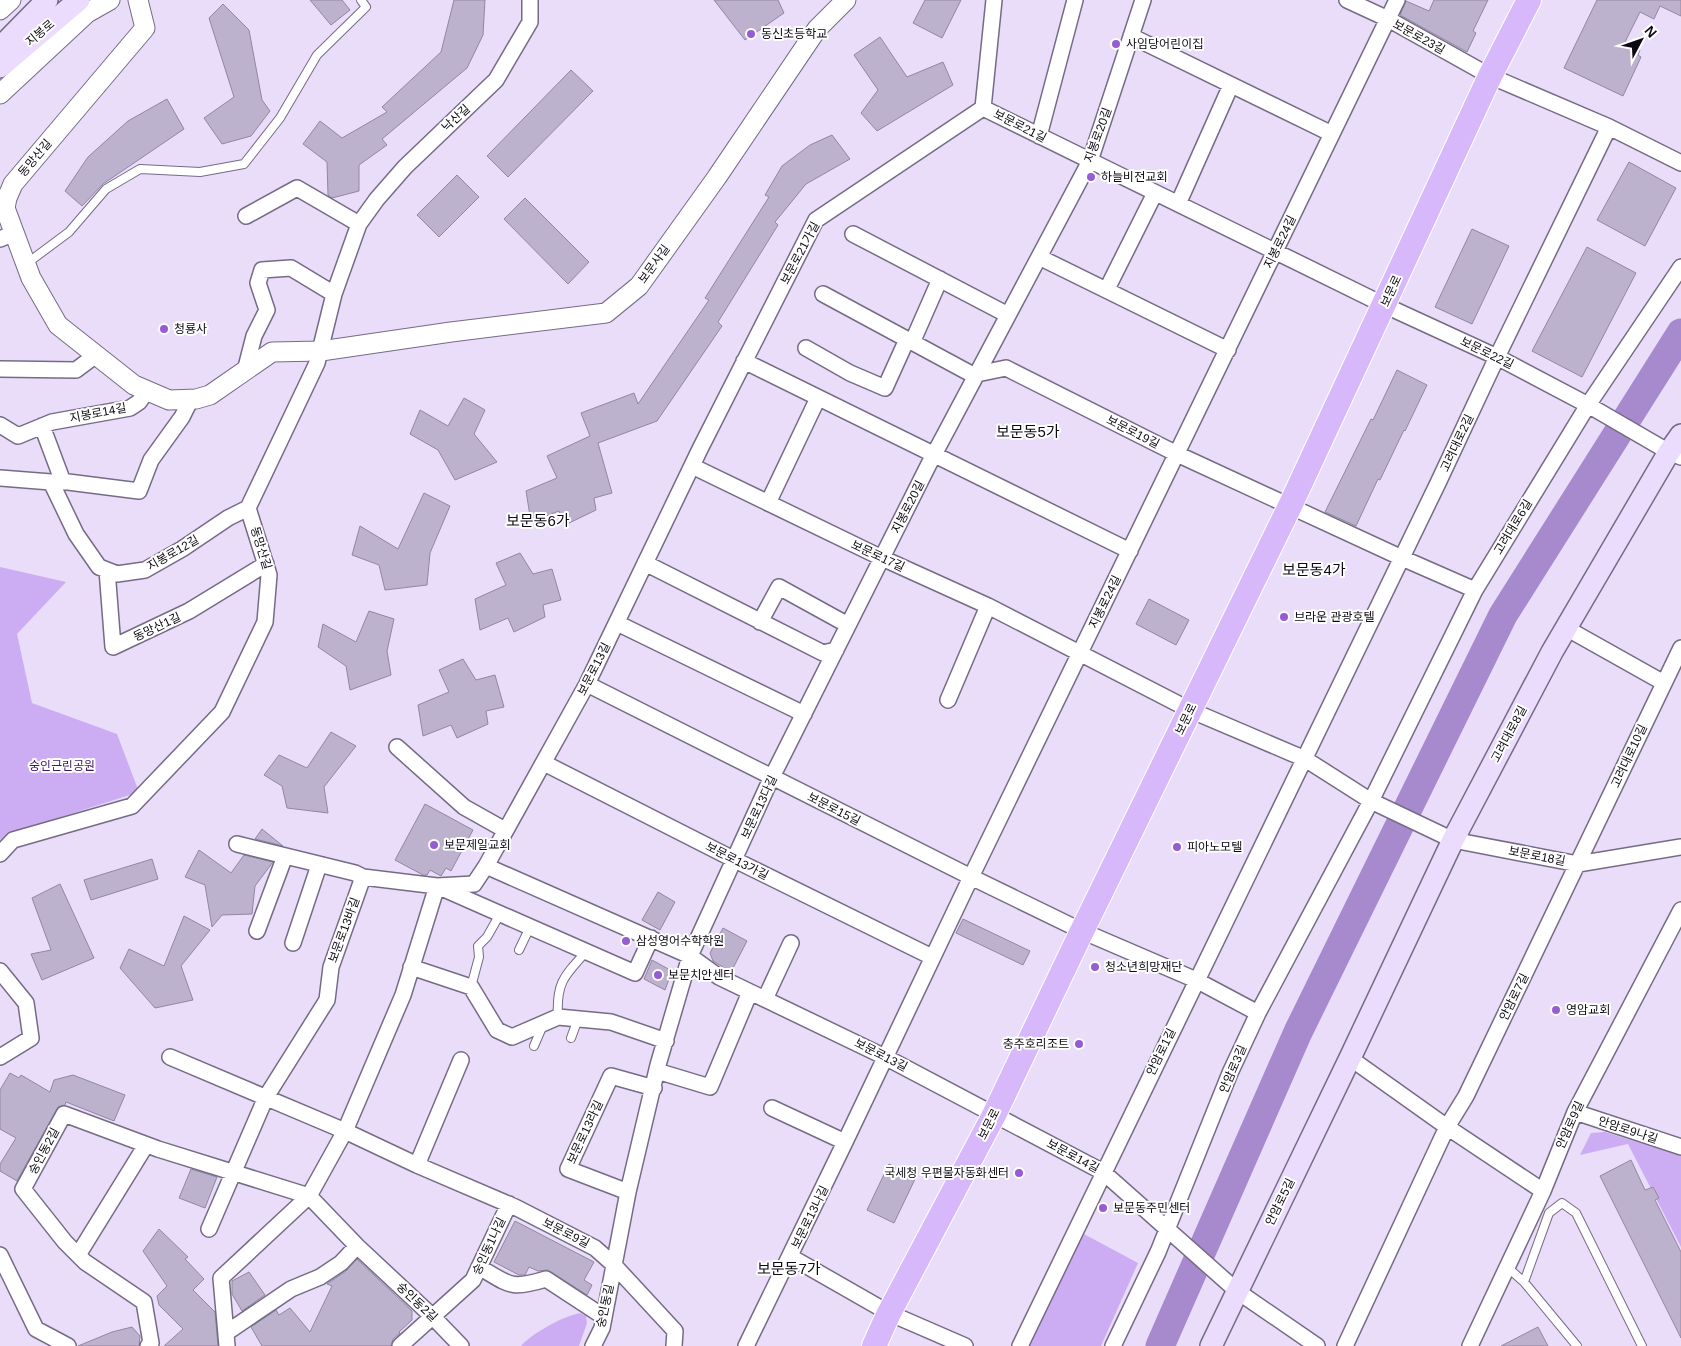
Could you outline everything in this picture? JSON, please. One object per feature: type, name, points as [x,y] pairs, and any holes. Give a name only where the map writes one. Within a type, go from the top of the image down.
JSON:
[{"type":"main road","name":"지봉로","points":[[0,48],[47,0]]},
{"type":"main road","name":"지봉로","points":[[4,81],[80,0]]},
{"type":"main road","name":"보문로","points":[[874,1346],[889,1313],[994,1115],[1290,506],[1490,76],[1529,0]]},
{"type":"main road","name":"고려대로8길","points":[[1453,840],[1552,652],[1677,448]]},
{"type":"main road","name":"안암로5길","points":[[1210,1346],[1350,1058],[1453,840]]},
{"type":"street","points":[[0,10],[11,0]]},
{"type":"street","points":[[0,100],[4,81],[87,13],[110,0]]},
{"type":"street","name":"낙산길","points":[[321,351],[334,294],[360,224],[377,199],[405,167],[496,80],[530,22],[530,0]]},
{"type":"street","name":"보문사길","points":[[321,351],[470,330],[606,314],[639,286],[717,177],[817,29],[846,0]]},
{"type":"street","name":"보문로21길","points":[[994,0],[983,108],[1384,305]]},
{"type":"street","points":[[1039,136],[1075,0]]},
{"type":"street","name":"지봉로20길","points":[[882,558],[934,455],[1090,161],[1143,0]]},
{"type":"street","name":"보문로23길","points":[[1347,0],[1388,20],[1490,76]]},
{"type":"street","name":"지봉로24길","points":[[1080,654],[1397,0]]},
{"type":"street","name":"동망산길","points":[[134,2],[145,28],[13,184],[5,208],[7,236],[26,264],[31,278],[58,325],[134,385],[169,400],[191,399],[210,395],[272,352],[321,351]]},
{"type":"street","points":[[1131,36],[1332,134]]},
{"type":"street","points":[[1490,76],[1609,127],[1681,163]]},
{"type":"street","points":[[1178,204],[1231,85]]},
{"type":"street","name":"보문로21가길","points":[[692,466],[816,220],[983,108]]},
{"type":"street","name":"고려대로2길","points":[[1304,759],[1402,558],[1496,357],[1609,127]]},
{"type":"street","points":[[246,216],[296,188],[360,224]]},
{"type":"street","points":[[1107,289],[1155,193]]},
{"type":"street","points":[[853,234],[1008,315]]},
{"type":"street","points":[[1039,256],[1228,350]]},
{"type":"street","name":"고려대로6길","points":[[1371,801],[1475,590],[1588,405],[1681,266]]},
{"type":"street","points":[[244,371],[254,336],[266,310],[258,283],[262,270],[291,268],[334,294]]},
{"type":"street","points":[[806,348],[850,373],[885,388],[904,346],[915,336],[940,279]]},
{"type":"street","points":[[823,294],[976,375]]},
{"type":"street","name":"보문로22길","points":[[1384,305],[1496,357],[1588,405],[1677,448]]},
{"type":"street","points":[[248,508],[321,351]]},
{"type":"street","points":[[0,369],[76,370],[96,355]]},
{"type":"street","points":[[744,362],[1130,551]]},
{"type":"street","name":"보문로19길","points":[[976,375],[1006,368],[1177,454],[1290,506]]},
{"type":"street","name":"지봉로14길","points":[[0,425],[18,436],[52,422],[130,408],[139,402],[147,391]]},
{"type":"street","points":[[768,503],[818,398]]},
{"type":"street","points":[[0,478],[139,491],[151,460],[182,417],[191,399]]},
{"type":"street","points":[[42,426],[57,482],[76,534],[98,567],[107,570]]},
{"type":"street","name":"보문로17길","points":[[692,466],[882,558],[988,606],[1190,710]]},
{"type":"street","name":"보문로13길","points":[[363,877],[437,886],[474,884],[486,866],[504,830],[544,763],[587,684],[692,466]]},
{"type":"street","points":[[1290,506],[1475,590]]},
{"type":"street","name":"동망산길","points":[[0,854],[13,840],[132,806],[222,712],[265,622],[269,575],[248,508]]},
{"type":"street","name":"지봉로12길","points":[[107,570],[117,574],[145,570],[182,549],[228,518],[248,508]]},
{"type":"street","name":"보문로13다길","points":[[690,956],[772,778],[882,558]]},
{"type":"street","points":[[645,563],[823,654],[836,650]]},
{"type":"street","name":"동망산1길","points":[[107,570],[113,647],[189,612],[266,564]]},
{"type":"street","points":[[760,622],[779,587],[848,625]]},
{"type":"street","points":[[948,700],[988,606]]},
{"type":"street","points":[[616,623],[804,714]]},
{"type":"street","points":[[1566,628],[1664,684]]},
{"type":"street","name":"고려대로10길","points":[[1578,864],[1681,648]]},
{"type":"street","points":[[885,1057],[1080,654]]},
{"type":"street","name":"보문로15길","points":[[587,684],[772,778],[1082,931]]},
{"type":"street","points":[[1190,710],[1304,759],[1371,801]]},
{"type":"street","points":[[397,747],[464,807],[504,830]]},
{"type":"street","name":"안암로1길","points":[[1020,1346],[1304,759]]},
{"type":"street","name":"보문로13가길","points":[[544,763],[932,957]]},
{"type":"street","name":"보문로18길","points":[[1371,801],[1453,840],[1578,864],[1681,847]]},
{"type":"street","name":"안암로3길","points":[[1113,1346],[1158,1252],[1230,1073],[1258,1013],[1371,801]]},
{"type":"street","points":[[237,844],[355,873],[363,877]]},
{"type":"street","points":[[257,931],[285,856]]},
{"type":"street","points":[[293,943],[320,864]]},
{"type":"street","name":"안암로7길","points":[[1345,1346],[1447,1127],[1466,1096],[1578,864]]},
{"type":"street","name":"보문로13길","points":[[486,866],[690,956],[719,977],[885,1057],[994,1115]]},
{"type":"street","name":"보문로13바길","points":[[266,1097],[327,1000],[331,967],[363,877]]},
{"type":"street","points":[[226,1340],[221,1278],[309,1196],[345,1131],[403,995],[437,886]]},
{"type":"street","name":"보문로13길","points":[[437,886],[635,974],[650,938]]},
{"type":"street","name":"안암로9길","points":[[1470,1346],[1543,1191],[1575,1112],[1681,910]]},
{"type":"street","points":[[1082,931],[1196,980],[1258,1013]]},
{"type":"street","points":[[765,999],[791,944]]},
{"type":"street","points":[[613,1264],[657,1071],[690,956]]},
{"type":"street","points":[[411,967],[471,987],[497,1030],[512,1037],[558,1017],[611,1022],[666,1040]]},
{"type":"street","points":[[0,971],[26,1003],[31,1038],[0,1057]]},
{"type":"street","points":[[657,1071],[710,1087],[750,992]]},
{"type":"street","name":"보문로9길","points":[[170,1057],[345,1131],[417,1165],[509,1204],[595,1248],[613,1264],[675,1331],[674,1346]]},
{"type":"street","name":"보문로13나길","points":[[746,1346],[791,1257],[885,1057]]},
{"type":"street","points":[[1350,1058],[1447,1127],[1543,1191]]},
{"type":"street","points":[[417,1165],[462,1060]]},
{"type":"street","name":"보문로13라길","points":[[628,1192],[568,1169],[611,1076],[654,1088]]},
{"type":"street","points":[[209,1229],[266,1097]]},
{"type":"street","points":[[772,1108],[845,1142]]},
{"type":"street","name":"안암로9나길","points":[[1575,1112],[1681,1147]]},
{"type":"street","name":"숭인동2길","points":[[148,1346],[151,1343],[144,1302],[85,1262],[65,1242],[23,1189],[64,1114],[146,1145],[309,1196],[357,1246],[433,1316],[462,1346]]},
{"type":"street","name":"보문로14길","points":[[994,1115],[1103,1172],[1237,1291]]},
{"type":"street","points":[[78,1255],[146,1145]]},
{"type":"street","name":"숭인동1나길","points":[[400,1346],[473,1280],[509,1204]]},
{"type":"street","points":[[226,1340],[291,1289],[320,1277],[341,1263],[357,1246]]},
{"type":"street","points":[[0,1256],[36,1329],[68,1346]]},
{"type":"street","points":[[791,1257],[889,1313],[965,1346]]},
{"type":"street","name":"숭인동길","points":[[593,1346],[602,1328],[613,1264]]},
{"type":"street","points":[[479,1267],[510,1285],[524,1286],[546,1279],[604,1316]]},
{"type":"street","points":[[1237,1291],[1317,1346]]},
{"type":"lane","points":[[26,264],[69,232],[106,189],[140,169],[200,172],[244,164],[280,118],[317,56],[366,7],[361,0]]},
{"type":"lane","points":[[471,987],[479,957],[478,946],[487,937],[500,914]]},
{"type":"lane","points":[[519,950],[530,927]]},
{"type":"lane","points":[[558,1017],[557,998],[563,978],[586,952]]},
{"type":"lane","points":[[571,1038],[578,1019]]},
{"type":"lane","points":[[534,1046],[544,1023]]},
{"type":"lane","points":[[1524,1282],[1549,1213],[1562,1203],[1576,1213],[1642,1346]]},
{"type":"lane","points":[[1507,1267],[1524,1282],[1577,1346]]},
{"type":"green space","name":"숭인근린공원","points":[[0,567],[66,582],[17,634],[32,703],[117,734],[139,792],[30,827],[0,840]]},
{"type":"green space","points":[[1605,1132],[1681,1156],[1681,1247],[1628,1144],[1580,1155],[1591,1133]]},
{"type":"green space","points":[[1082,1233],[1138,1263],[1101,1346],[1028,1346]]},
{"type":"green space","points":[[580,1313],[586,1316],[587,1323],[579,1346],[521,1346],[549,1326]]},
{"type":"building","points":[[310,0],[342,0],[350,10],[331,25]]},
{"type":"building","points":[[454,0],[485,0],[483,35],[467,68],[382,139],[387,145],[359,165],[359,191],[332,198],[328,195],[327,162],[303,144],[320,121],[342,138],[387,112],[382,107],[441,52]]},
{"type":"building","points":[[714,0],[778,0],[784,13],[745,40]]},
{"type":"building","points":[[925,0],[961,0],[942,38],[913,23]]},
{"type":"building","points":[[1434,0],[1488,0],[1473,31],[1476,33],[1467,52],[1400,15],[1406,1],[1429,11]]},
{"type":"building","points":[[1597,0],[1681,0],[1681,16],[1660,6],[1654,19],[1640,12],[1625,42],[1640,50],[1638,55],[1641,57],[1623,96],[1564,68]]},
{"type":"building","points":[[223,4],[249,30],[262,100],[270,111],[251,136],[222,144],[204,118],[234,97],[209,18]]},
{"type":"building","points":[[880,37],[907,77],[943,62],[953,85],[877,131],[861,113],[878,90],[854,55]]},
{"type":"building","points":[[571,70],[593,91],[508,177],[487,156]]},
{"type":"building","points":[[167,99],[184,129],[103,184],[82,206],[65,191],[88,157],[128,121]]},
{"type":"building","points":[[832,135],[850,159],[806,184],[775,222],[778,225],[718,322],[722,326],[657,421],[598,443],[612,493],[594,498],[596,510],[565,525],[559,511],[531,522],[526,491],[557,478],[547,456],[590,436],[581,413],[634,393],[638,404],[709,300],[705,298],[769,197],[765,195],[782,166],[810,145]]},
{"type":"building","points":[[1629,162],[1676,188],[1645,246],[1597,220]]},
{"type":"building","points":[[457,175],[479,197],[439,237],[417,215]]},
{"type":"building","points":[[525,198],[589,262],[568,284],[504,219]]},
{"type":"building","points":[[1472,229],[1509,246],[1472,324],[1435,307]]},
{"type":"building","points":[[1587,247],[1636,273],[1582,377],[1532,351]]},
{"type":"building","points":[[1397,370],[1427,385],[1356,526],[1325,512]]},
{"type":"building","points":[[464,398],[485,410],[474,434],[497,462],[455,480],[438,450],[410,434],[420,410],[448,426]]},
{"type":"building","points":[[424,493],[450,506],[430,553],[427,585],[385,590],[379,565],[352,555],[360,526],[398,549]]},
{"type":"building","points":[[520,553],[533,574],[552,569],[561,600],[543,605],[545,617],[514,632],[508,618],[480,630],[475,599],[506,585],[496,563]]},
{"type":"building","points":[[1149,599],[1189,620],[1176,645],[1136,624]]},
{"type":"building","points":[[369,611],[394,619],[387,651],[391,675],[350,690],[346,666],[318,647],[323,624],[356,642]]},
{"type":"building","points":[[463,659],[476,680],[495,675],[504,707],[486,711],[488,724],[457,738],[451,725],[423,736],[418,705],[449,692],[439,670]]},
{"type":"building","points":[[331,732],[356,746],[324,787],[328,813],[287,808],[282,786],[264,775],[279,755],[307,768]]},
{"type":"building","name":"보문제일교회","points":[[425,804],[473,830],[451,871],[446,868],[441,876],[430,870],[427,875],[423,875],[395,860]]},
{"type":"building","points":[[262,829],[283,846],[255,839]]},
{"type":"building","points":[[199,850],[231,873],[244,855],[273,862],[255,886],[252,914],[222,915],[212,927],[205,885],[185,877]]},
{"type":"building","points":[[152,859],[158,879],[91,900],[84,880]]},
{"type":"building","points":[[60,884],[94,958],[42,980],[31,954],[51,950],[32,898]]},
{"type":"building","points":[[658,892],[675,902],[660,930],[642,920]]},
{"type":"building","points":[[184,916],[210,930],[181,966],[193,1000],[155,1008],[120,968],[129,949],[164,966]]},
{"type":"building","points":[[963,919],[1030,951],[1023,965],[956,933]]},
{"type":"building","points":[[723,928],[747,941],[731,972],[713,961],[710,953]]},
{"type":"building","name":"보문치안센터","points":[[652,960],[672,971],[665,990],[644,979]]},
{"type":"building","points":[[10,1073],[19,1078],[21,1075],[50,1092],[54,1080],[73,1075],[125,1095],[114,1121],[66,1102],[65,1105],[58,1107],[17,1181],[0,1171],[0,1164],[16,1138],[0,1129],[0,1090]]},
{"type":"building","points":[[1631,1160],[1645,1190],[1653,1187],[1659,1198],[1655,1200],[1681,1252],[1681,1338],[1600,1176]]},
{"type":"building","points":[[889,1164],[916,1177],[894,1223],[867,1210]]},
{"type":"building","points":[[191,1169],[217,1177],[205,1208],[179,1198]]},
{"type":"building","points":[[515,1221],[594,1262],[584,1280],[592,1285],[587,1295],[548,1270],[538,1271],[529,1267],[525,1275],[519,1275],[494,1262]]},
{"type":"building","points":[[159,1229],[188,1257],[185,1259],[204,1279],[193,1290],[215,1312],[218,1346],[164,1346],[183,1329],[159,1305],[157,1296],[167,1286],[143,1251]]},
{"type":"building","points":[[357,1259],[412,1311],[412,1320],[393,1339],[391,1346],[262,1346],[251,1327],[276,1310],[279,1315],[290,1308],[310,1332],[332,1286],[327,1284],[346,1271]]},
{"type":"building","points":[[249,1272],[265,1295],[242,1311],[232,1294],[232,1281]]},
{"type":"building","points":[[132,1327],[140,1336],[139,1346],[78,1346],[112,1332]]},
{"type":"building","points":[[1538,1327],[1548,1346],[1501,1346]]},
{"type":"waterway","points":[[1160,1346],[1298,1032],[1503,615],[1681,333]]},
{"type":"place","name":"동신초등학교","points":[[751,34]]},
{"type":"place","name":"사임당어린이집","points":[[1116,44]]},
{"type":"place","name":"하늘비전교회","points":[[1091,177]]},
{"type":"place","name":"청룡사","points":[[164,329]]},
{"type":"place","name":"브라운 관광호텔","points":[[1284,617]]},
{"type":"place","name":"보문제일교회","points":[[434,845]]},
{"type":"place","name":"피아노모텔","points":[[1177,847]]},
{"type":"place","name":"삼성영어수학학원","points":[[626,941]]},
{"type":"place","name":"청소년희망재단","points":[[1095,967]]},
{"type":"place","name":"보문치안센터","points":[[658,975]]},
{"type":"place","name":"영암교회","points":[[1556,1010]]},
{"type":"place","name":"충주호리조트","points":[[1079,1044]]},
{"type":"place","name":"국세청 우편물자동화센터","points":[[1019,1173]]},
{"type":"place","name":"보문동주민센터","points":[[1103,1208]]},
{"type":"district","name":"보문동5가","points":[[1028,431]]},
{"type":"district","name":"보문동6가","points":[[538,520]]},
{"type":"district","name":"보문동4가","points":[[1314,569]]},
{"type":"district","name":"보문동7가","points":[[789,1268]]}]
